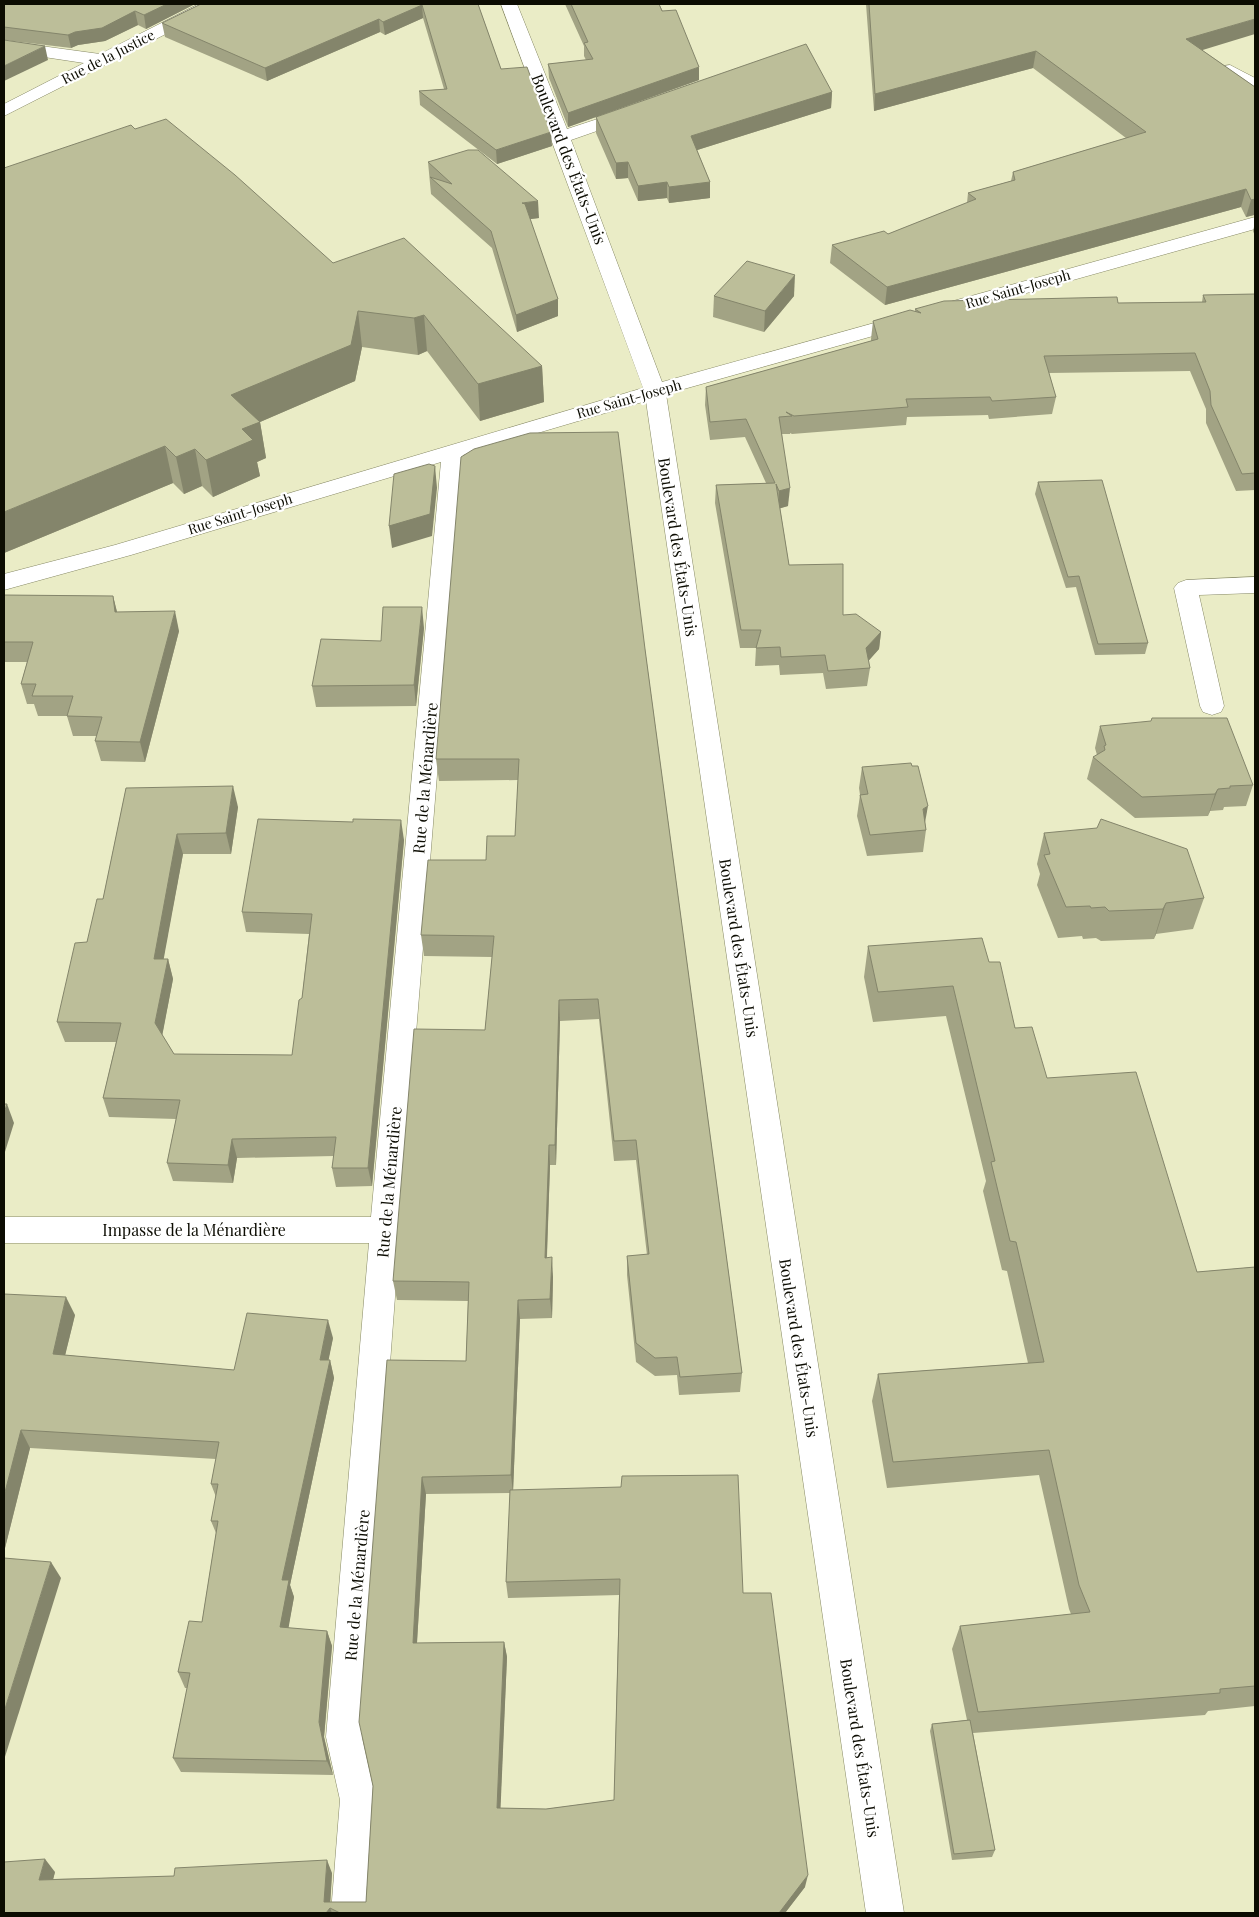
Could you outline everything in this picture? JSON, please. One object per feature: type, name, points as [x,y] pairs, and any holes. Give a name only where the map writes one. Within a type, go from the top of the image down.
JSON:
[{"type":"street","name":"Rue de la Justice","points":[[4,111],[211,4]]},
{"type":"street","name":"Boulevard des États-Unis","points":[[509,4],[655,391],[885,1913]]},
{"type":"street","points":[[4,46],[103,60]]},
{"type":"street","points":[[1230,70],[1255,86]]},
{"type":"street","points":[[561,138],[647,107]]},
{"type":"street","name":"Rue Saint-Joseph","points":[[4,582],[123,550],[655,391],[1255,223]]},
{"type":"street","name":"Rue de la Ménardière","points":[[350,1913],[358,1800],[344,1737],[385,1230],[454,450]]},
{"type":"street","points":[[1212,706],[1186,588],[1255,585]]},
{"type":"street","name":"Impasse de la Ménardière","points":[[4,1230],[385,1230]]},
{"type":"building","points":[[4,4],[167,4],[144,15],[135,11],[102,28],[75,32],[68,35],[4,27]]},
{"type":"building","points":[[201,4],[478,4],[501,69],[527,67],[551,132],[496,150],[419,91],[447,89],[422,5],[383,22],[379,19],[265,68],[162,23]]},
{"type":"building","points":[[571,4],[659,4],[662,11],[676,10],[699,67],[568,113],[548,64],[593,59],[584,43],[588,42]]},
{"type":"building","points":[[869,4],[1255,4],[1255,19],[1186,39],[1255,87],[1255,199],[1251,200],[1246,189],[887,287],[832,245],[884,231],[888,234],[976,199],[968,193],[1015,180],[1013,172],[1146,132],[1036,51],[875,94]]},
{"type":"building","points":[[4,40],[45,46],[4,66]]},
{"type":"building","points":[[806,44],[832,92],[691,136],[710,182],[669,187],[667,182],[638,186],[628,162],[616,163],[596,117]]},
{"type":"building","points":[[166,119],[235,175],[333,263],[404,238],[542,366],[478,384],[424,315],[414,318],[358,311],[351,345],[231,395],[260,422],[242,429],[253,440],[206,460],[195,449],[176,457],[165,446],[4,512],[4,168],[131,125],[135,129]]},
{"type":"building","points":[[468,150],[478,150],[538,201],[522,203],[525,204],[558,299],[516,315],[491,231],[430,177],[452,184],[428,162]]},
{"type":"building","points":[[747,261],[795,275],[765,311],[714,296]]},
{"type":"building","points":[[1255,294],[1255,473],[1242,474],[1211,405],[1210,391],[1195,353],[1044,356],[1056,397],[992,401],[990,397],[906,399],[908,407],[794,416],[786,412],[792,416],[779,417],[790,488],[779,491],[776,484],[789,565],[843,564],[843,615],[856,614],[881,632],[866,648],[870,668],[828,671],[825,655],[781,657],[780,647],[756,648],[761,630],[741,630],[716,485],[775,483],[746,419],[710,422],[706,387],[878,339],[873,321],[910,310],[921,313],[915,309],[944,301],[1117,297],[1118,303],[1206,302],[1203,295]]},
{"type":"building","points":[[618,432],[645,649],[742,1373],[680,1377],[677,1357],[655,1358],[636,1343],[627,1256],[649,1254],[636,1140],[614,1141],[598,999],[559,1000],[555,1145],[549,1145],[545,1258],[552,1257],[550,1299],[518,1300],[511,1475],[422,1477],[413,1643],[504,1642],[497,1808],[546,1809],[614,1800],[620,1579],[506,1582],[510,1490],[621,1487],[622,1476],[738,1475],[743,1593],[771,1593],[808,1875],[779,1913],[340,1913],[330,1908],[326,1913],[4,1913],[4,1862],[45,1859],[39,1880],[174,1876],[175,1868],[327,1860],[324,1902],[366,1902],[373,1786],[359,1722],[387,1360],[466,1361],[469,1282],[393,1281],[414,1029],[485,1030],[494,936],[421,935],[428,860],[486,860],[487,836],[515,836],[519,759],[436,759],[461,457],[474,449],[530,433]]},
{"type":"building","points":[[429,464],[435,466],[430,514],[389,526],[394,474]]},
{"type":"building","points":[[1102,480],[1148,643],[1098,644],[1079,576],[1068,577],[1038,482]]},
{"type":"building","points":[[4,595],[113,596],[115,612],[175,611],[140,742],[95,741],[102,717],[67,716],[73,696],[32,696],[36,684],[21,684],[33,642],[4,642]]},
{"type":"building","points":[[383,607],[422,607],[414,685],[312,686],[321,639],[381,641]]},
{"type":"building","points":[[1152,718],[1227,718],[1253,785],[1230,786],[1230,788],[1218,789],[1215,794],[1142,797],[1093,757],[1105,750],[1104,746],[1106,745],[1100,726],[1151,721]]},
{"type":"building","points":[[911,763],[912,766],[918,766],[928,806],[923,809],[926,830],[870,835],[860,795],[868,794],[862,767]]},
{"type":"building","points":[[233,786],[226,833],[177,834],[154,959],[168,959],[155,1023],[174,1054],[292,1055],[299,1000],[302,998],[312,914],[242,912],[258,819],[353,822],[353,819],[401,820],[368,1168],[332,1168],[336,1137],[232,1139],[228,1165],[167,1163],[180,1100],[103,1098],[121,1023],[57,1022],[75,943],[87,942],[97,899],[103,899],[126,788]]},
{"type":"building","points":[[1101,819],[1187,849],[1204,898],[1166,903],[1163,909],[1109,911],[1105,907],[1066,907],[1044,855],[1050,854],[1044,833],[1097,828]]},
{"type":"building","points":[[982,938],[989,962],[1000,962],[1015,1028],[1032,1027],[1047,1078],[1136,1072],[1197,1272],[1255,1267],[1255,1686],[1220,1689],[1220,1693],[978,1712],[960,1626],[1090,1612],[1079,1585],[1049,1450],[893,1462],[878,1374],[1044,1362],[1016,1242],[1010,1241],[991,1162],[995,1161],[953,986],[878,992],[868,946]]},
{"type":"building","points":[[4,1294],[66,1297],[53,1354],[234,1370],[247,1313],[328,1320],[320,1360],[330,1360],[282,1580],[289,1580],[280,1627],[327,1631],[319,1722],[327,1761],[173,1758],[190,1673],[178,1672],[189,1621],[202,1622],[218,1521],[211,1521],[218,1484],[211,1484],[219,1442],[21,1430],[4,1496]]},
{"type":"building","points":[[4,1558],[51,1562],[4,1712]]},
{"type":"building","points":[[970,1720],[995,1850],[954,1854],[932,1724]]}]
